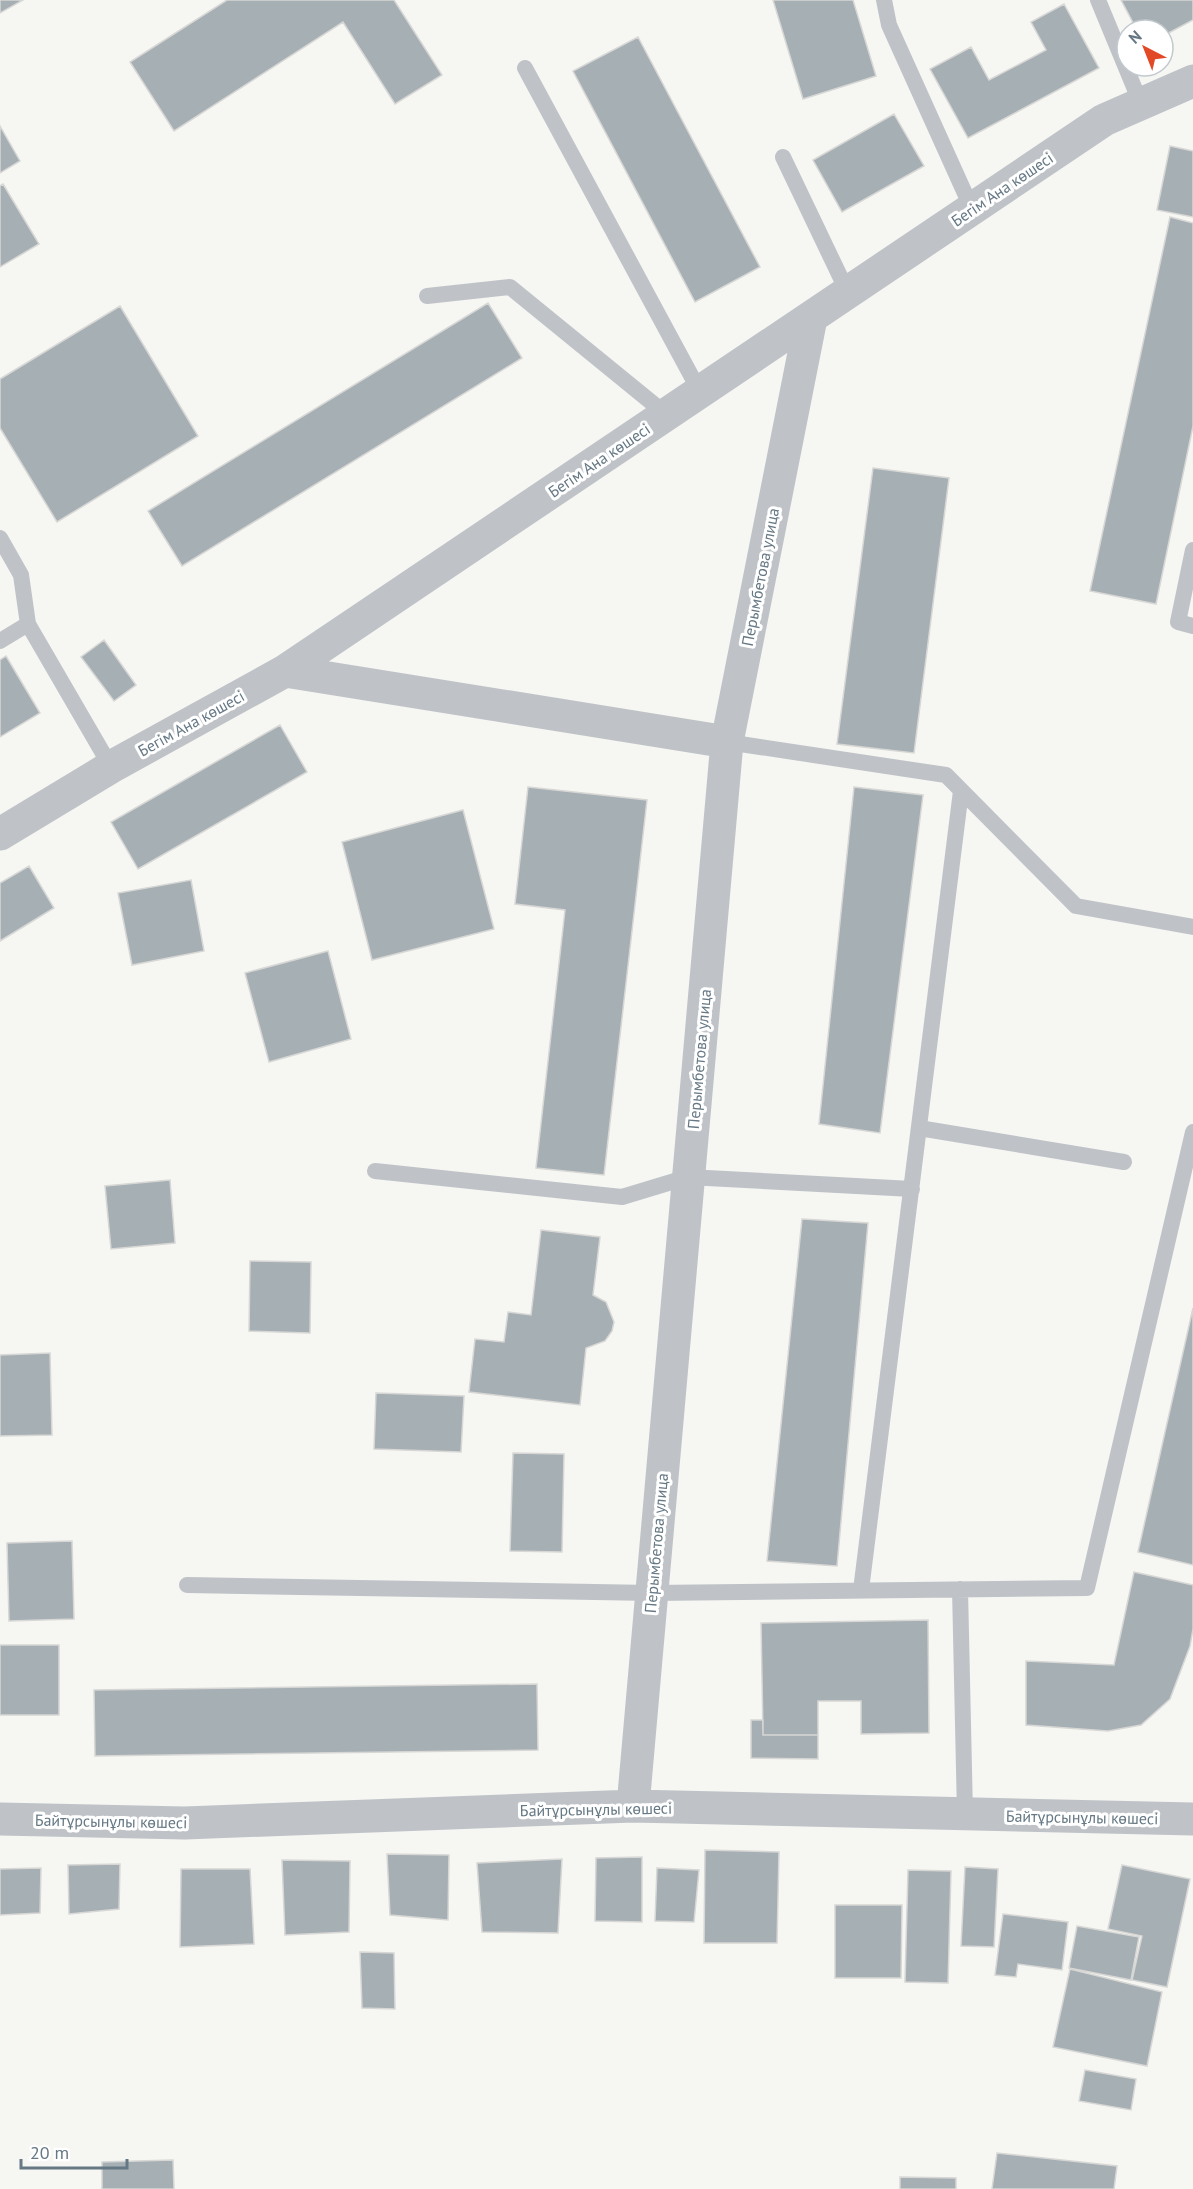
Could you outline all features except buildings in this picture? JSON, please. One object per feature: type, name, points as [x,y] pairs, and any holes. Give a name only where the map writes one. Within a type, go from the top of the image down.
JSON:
[{"type":"street","name":"Бегім Ана көшесі","points":[[0,834],[111,767],[285,671],[1104,120],[1193,81]]},
{"type":"street","name":"Перымбетова улица","points":[[633,1806],[727,742],[811,318]]},
{"type":"street","points":[[285,671],[727,742]]},
{"type":"street","name":"Байтұрсынұлы көшесі","points":[[0,1819],[185,1823],[633,1806],[1193,1819]]},
{"type":"lane","points":[[884,0],[889,25],[972,209]]},
{"type":"lane","points":[[1098,0],[1141,104]]},
{"type":"lane","points":[[525,69],[700,392]]},
{"type":"lane","points":[[783,157],[848,293]]},
{"type":"lane","points":[[427,296],[510,287],[667,415]]},
{"type":"lane","points":[[0,538],[21,575],[28,624],[111,767]]},
{"type":"lane","points":[[1193,550],[1178,622],[1193,626]]},
{"type":"lane","points":[[0,641],[28,624]]},
{"type":"lane","points":[[727,742],[946,775],[1076,906],[1193,927]]},
{"type":"lane","points":[[861,1590],[961,791]]},
{"type":"lane","points":[[919,1128],[1124,1162]]},
{"type":"lane","points":[[187,1585],[652,1593],[1087,1588],[1193,1132]]},
{"type":"lane","points":[[375,1171],[622,1197],[688,1177],[912,1189]]},
{"type":"lane","points":[[960,1589],[964,1814]]}]
